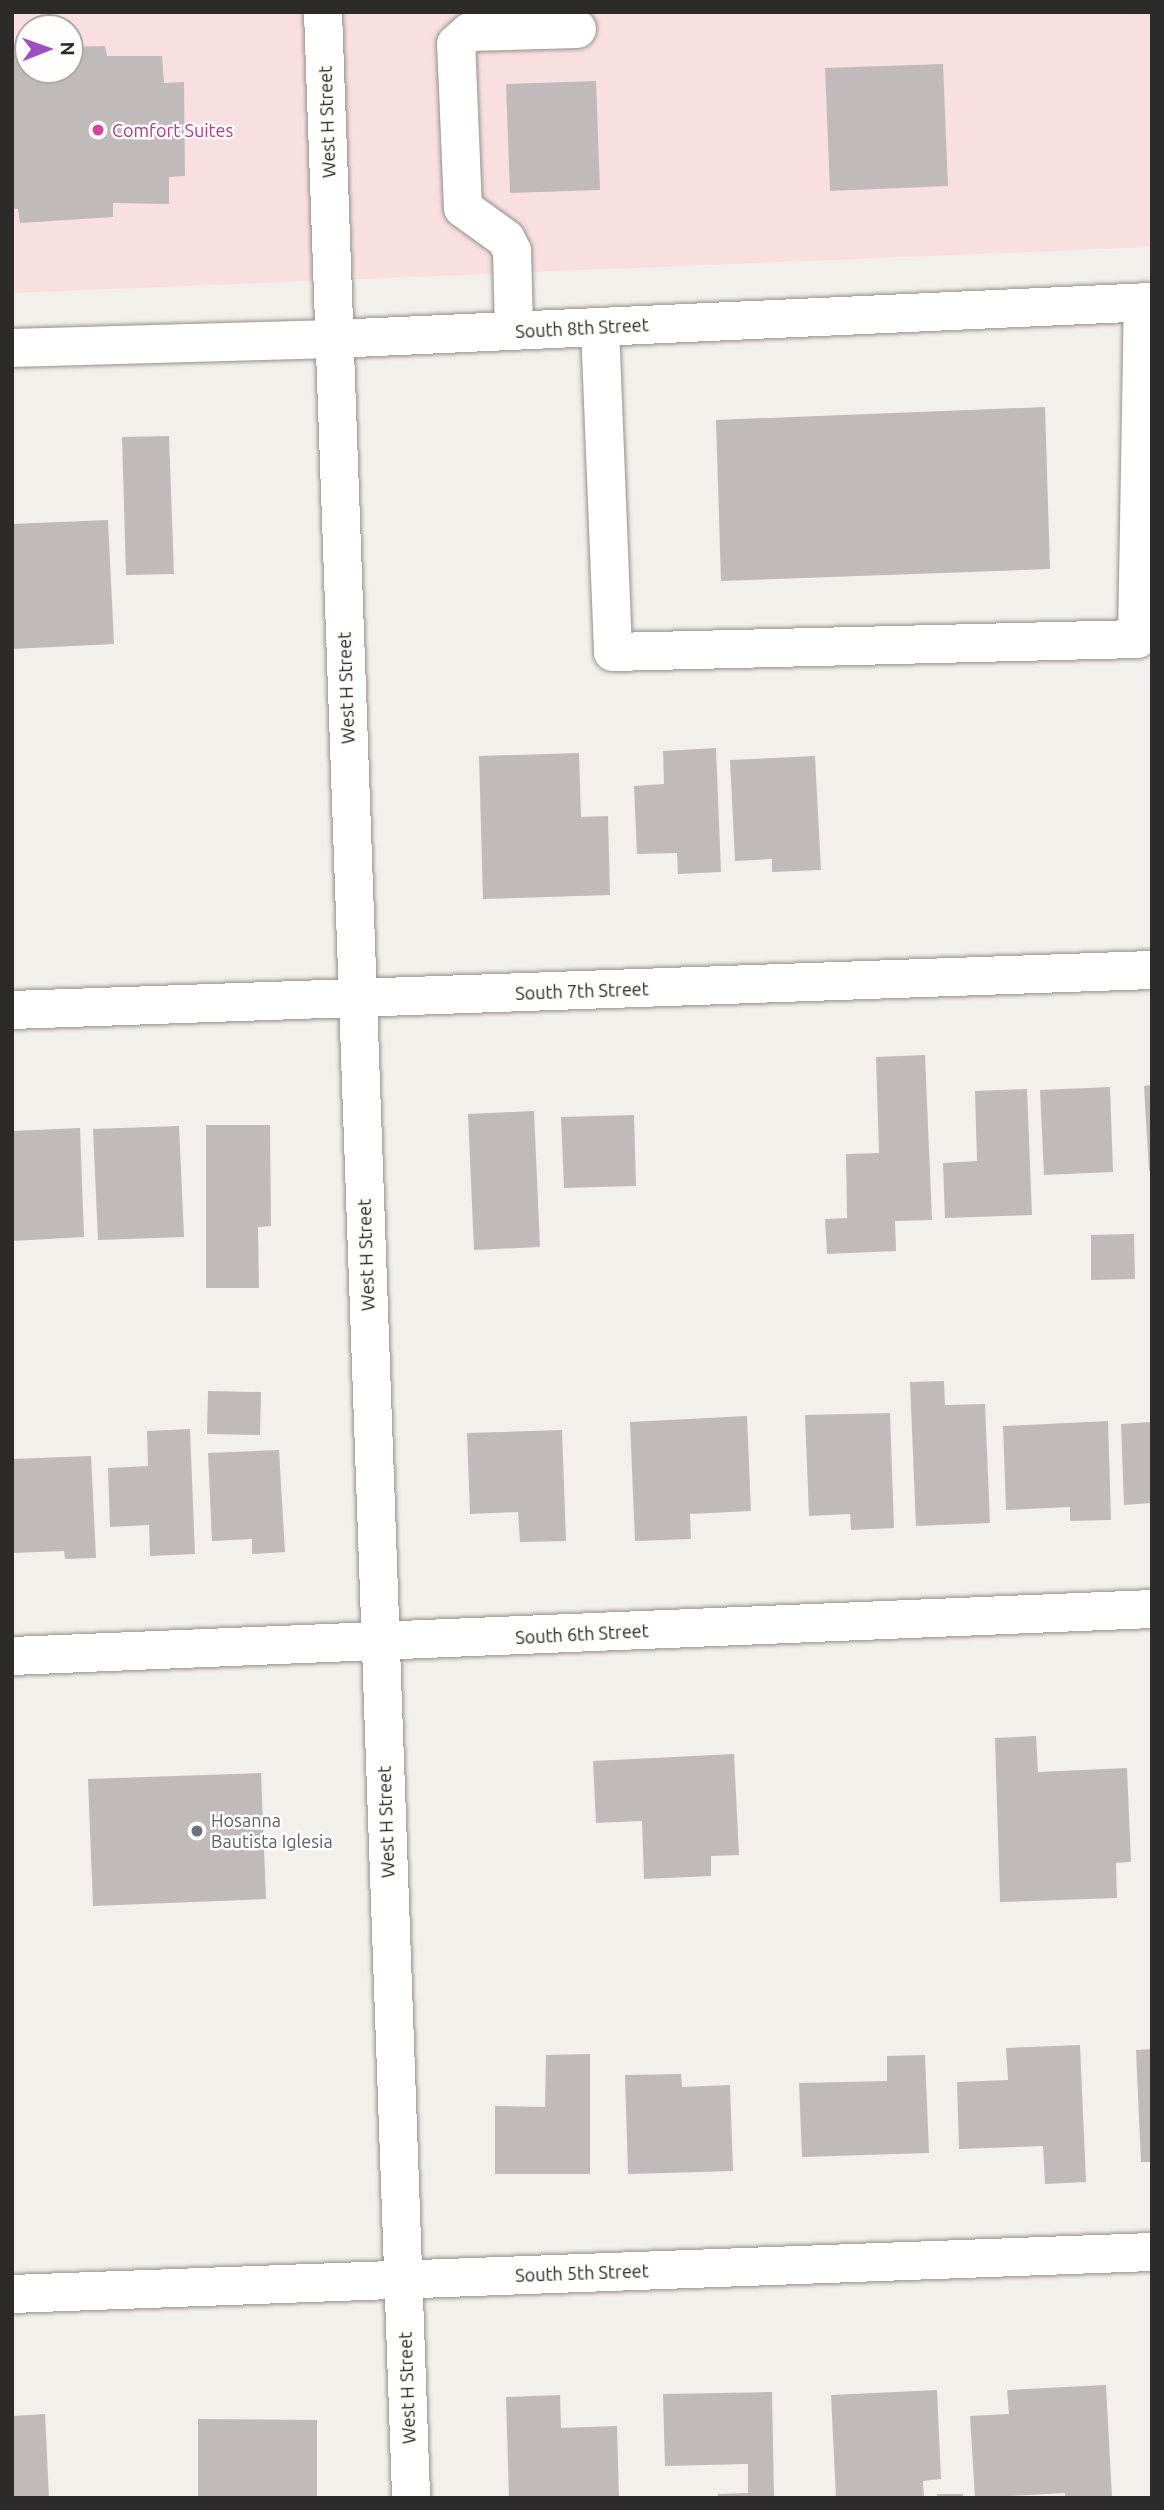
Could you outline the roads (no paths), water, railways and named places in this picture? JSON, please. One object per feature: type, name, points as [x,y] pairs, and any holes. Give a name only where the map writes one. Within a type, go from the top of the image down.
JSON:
[{"type":"street","name":"West H Street","points":[[323,12],[411,2498]]},
{"type":"street","points":[[514,331],[512,250],[506,239],[463,208],[456,44],[470,32],[577,29]]},
{"type":"street","name":"South 8th Street","points":[[12,348],[333,339],[1147,302]]},
{"type":"street","points":[[600,327],[613,652],[1137,639],[1147,302]]},
{"type":"street","name":"South 7th Street","points":[[12,1010],[1152,970]]},
{"type":"street","name":"South 6th Street","points":[[12,1656],[380,1643],[1152,1609]]},
{"type":"street","name":"South 5th Street","points":[[12,2294],[1152,2252]]},
{"type":"place","name":"Comfort Suites","points":[[98,130]]},
{"type":"place","name":"Hosanna Bautista Iglesia","points":[[197,1831]]}]
